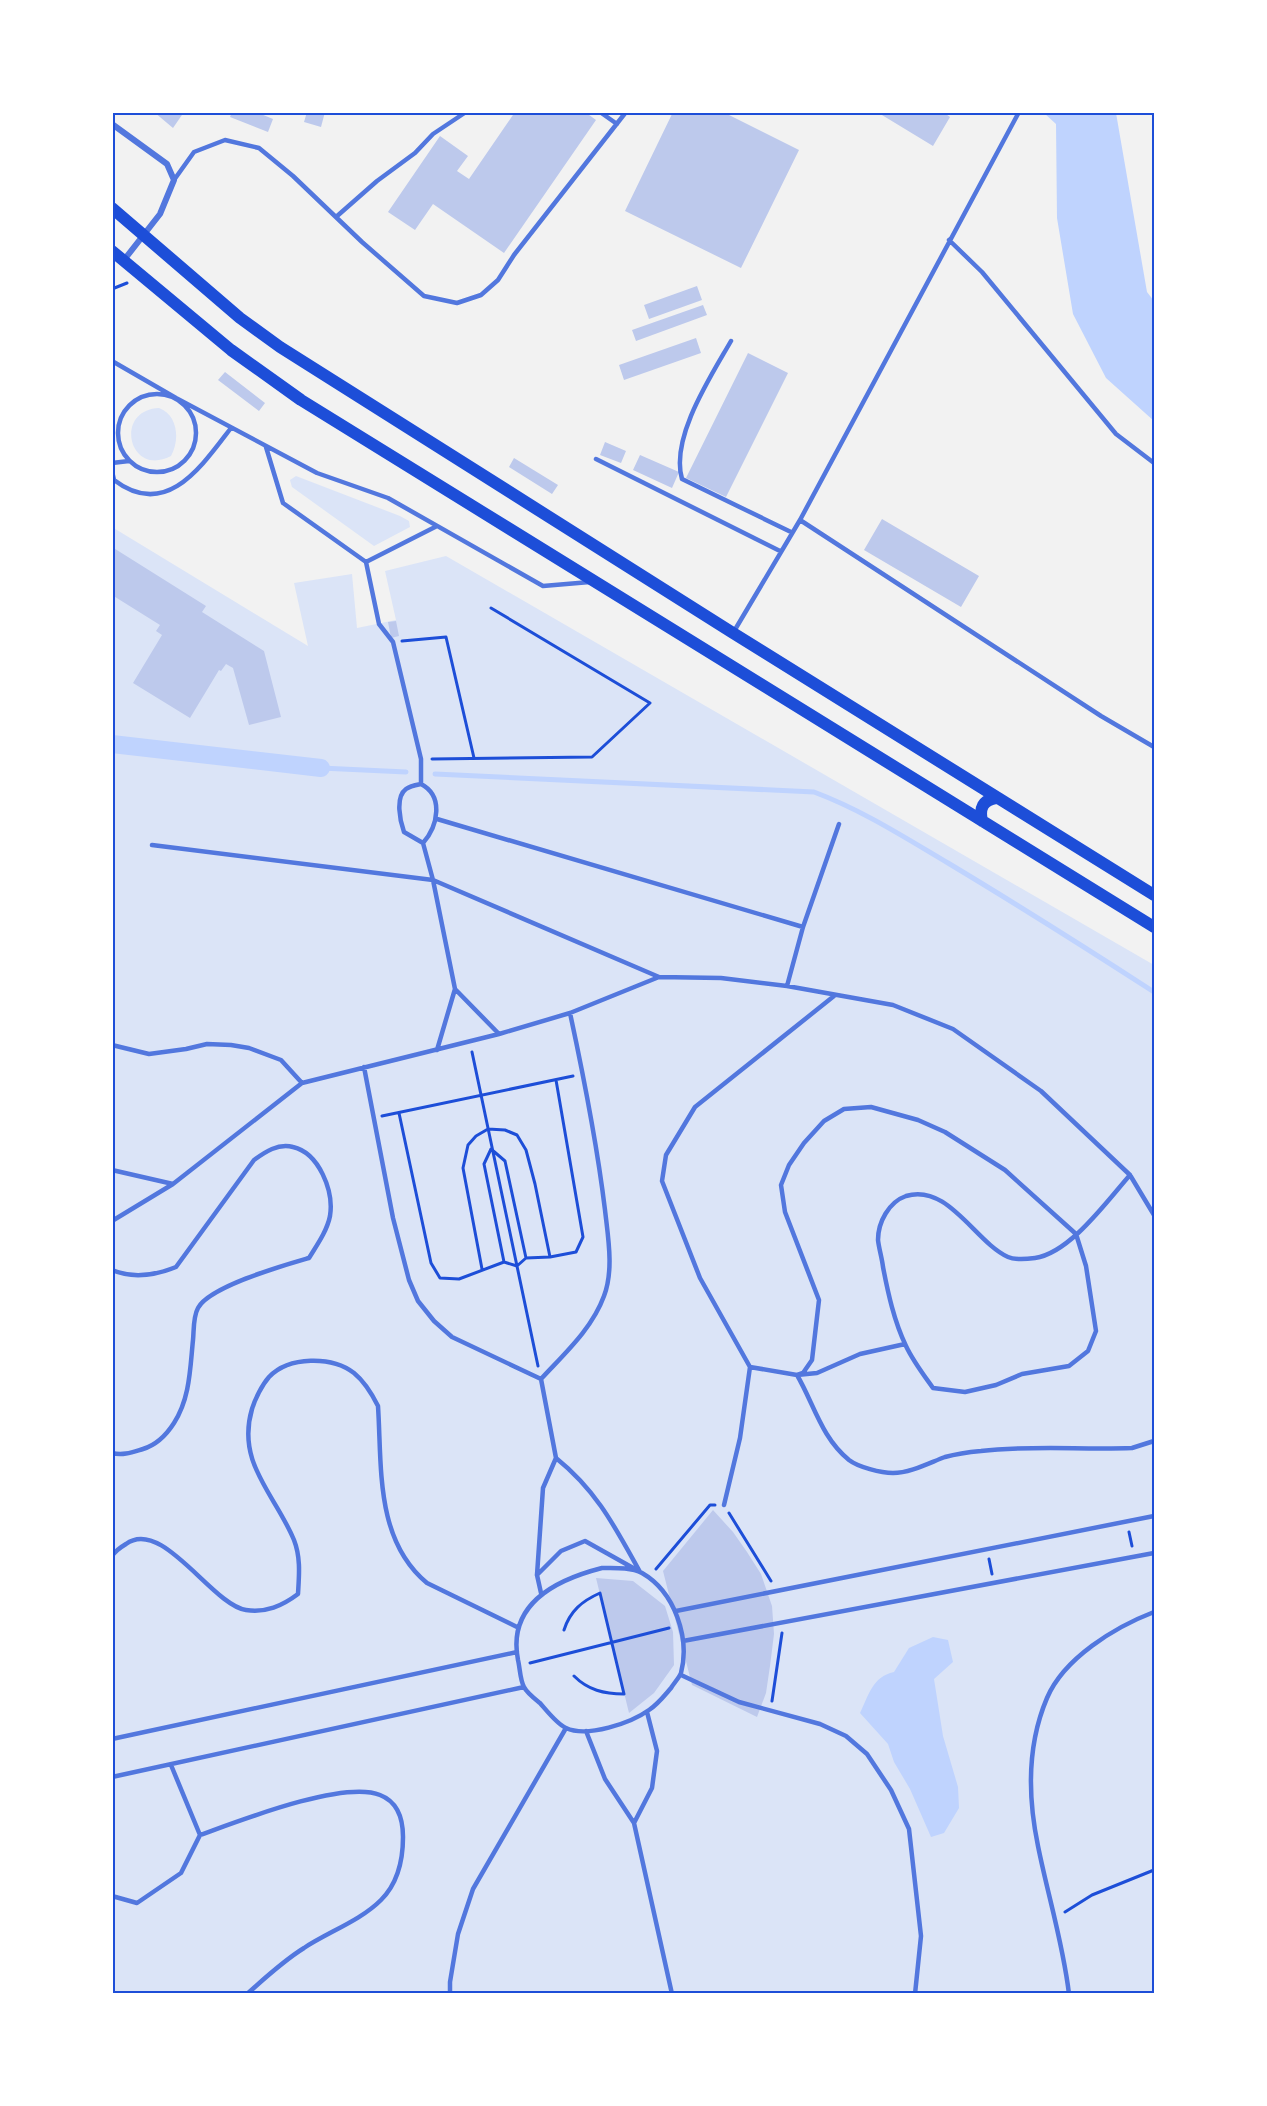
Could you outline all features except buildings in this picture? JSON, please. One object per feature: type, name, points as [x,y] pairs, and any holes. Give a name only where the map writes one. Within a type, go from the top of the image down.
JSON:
[{"type":"main road","points":[[112,208],[240,318],[280,347],[732,633],[1155,895]]},
{"type":"main road","points":[[112,251],[231,351],[266,376],[1155,927]]},
{"type":"main road","points":[[982,821],[982,805],[996,798]]},
{"type":"street","points":[[112,124],[167,164],[174,180],[160,214],[124,260]]},
{"type":"lane","points":[[336,217],[377,181],[415,153],[434,134],[466,112]]},
{"type":"lane","points":[[600,112],[617,124]]},
{"type":"lane","points":[[174,180],[195,152],[225,140],[259,148],[293,176],[424,296],[458,303],[481,295],[498,280],[514,255],[626,112]]},
{"type":"lane","points":[[732,633],[800,520],[1019,112]]},
{"type":"lane","points":[[949,240],[982,272],[1116,434],[1155,463]]},
{"type":"lane","points":[[731,341],[696,403],[680,451],[682,479],[686,483],[791,532]]},
{"type":"lane","points":[[112,362],[317,473],[388,498],[543,586],[595,581]]},
{"type":"lane","points":[[158,394],[176,398],[186,406],[192,416],[196,428],[193,446],[184,461],[174,468],[151,471],[139,468],[122,451],[118,439],[118,427],[122,414],[129,404],[140,397],[158,394]]},
{"type":"lane","points":[[112,471],[114,480],[126,490],[139,495],[154,495],[173,490],[214,450],[231,428]]},
{"type":"lane","points":[[112,434],[118,439]]},
{"type":"lane","points":[[266,447],[283,503],[366,562],[379,624],[393,642],[422,759],[421,784]]},
{"type":"lane","points":[[596,459],[780,551]]},
{"type":"lane","points":[[112,463],[129,460]]},
{"type":"lane","points":[[800,520],[1101,716],[1155,747]]},
{"type":"lane","points":[[366,562],[437,526]]},
{"type":"lane","points":[[423,843],[432,832],[437,819],[434,797],[429,788],[421,784],[406,789],[401,796],[400,821],[404,832],[423,843],[433,880],[455,989],[437,1050]]},
{"type":"lane","points":[[437,819],[803,927]]},
{"type":"lane","points":[[787,986],[803,927],[839,824]]},
{"type":"lane","points":[[152,845],[433,880],[658,977],[721,978],[787,986],[893,1005],[953,1029],[1041,1091],[1130,1175],[1155,1215]]},
{"type":"lane","points":[[112,1221],[173,1184],[302,1083],[470,1042],[570,1013],[658,977]]},
{"type":"lane","points":[[455,989],[499,1034]]},
{"type":"lane","points":[[724,1505],[740,1438],[750,1366],[696,1267],[662,1181],[666,1155],[695,1107],[834,996]]},
{"type":"lane","points":[[541,1379],[591,1321],[607,1286],[607,1231],[601,1176],[570,1013]]},
{"type":"lane","points":[[112,1046],[149,1054],[207,1044],[249,1048],[281,1060],[302,1083]]},
{"type":"lane","points":[[364,1067],[393,1218],[409,1280],[418,1301],[434,1322],[453,1337],[541,1379]]},
{"type":"lane","points":[[797,1375],[803,1373],[812,1360],[819,1300],[785,1212],[781,1185],[789,1165],[804,1143],[824,1121],[836,1113],[844,1109],[862,1107],[881,1108],[945,1132],[1005,1170],[1076,1234],[1086,1266],[1096,1331],[1088,1351],[1069,1366],[1022,1374],[996,1385],[965,1392],[933,1388],[905,1344],[890,1300],[878,1238],[886,1213],[896,1201],[912,1195],[932,1196],[1010,1258],[1037,1258],[1051,1253],[1076,1234],[1130,1175]]},
{"type":"lane","points":[[112,1270],[122,1274],[147,1275],[176,1267],[254,1160],[267,1151],[281,1146],[292,1146],[302,1151],[311,1156],[325,1181],[330,1199],[330,1216],[309,1258],[264,1271],[206,1299],[198,1308],[195,1320],[189,1386],[183,1410],[168,1434],[148,1448],[119,1455],[112,1453]]},
{"type":"lane","points":[[112,1170],[173,1184]]},
{"type":"lane","points":[[750,1366],[797,1375],[817,1373],[860,1354],[905,1344]]},
{"type":"lane","points":[[112,1556],[132,1539],[159,1544],[227,1601],[244,1610],[262,1610],[282,1606],[298,1594],[300,1566],[294,1541],[255,1470],[249,1451],[248,1431],[253,1408],[270,1376],[296,1363],[311,1360],[330,1361],[355,1374],[371,1393],[378,1406],[384,1508],[393,1536],[406,1560],[428,1583],[517,1627]]},
{"type":"lane","points":[[797,1375],[824,1432],[835,1446],[851,1461],[893,1473],[948,1456],[981,1451],[1132,1448],[1155,1441]]},
{"type":"lane","points":[[541,1379],[556,1458],[543,1488],[537,1575],[542,1593]]},
{"type":"lane","points":[[556,1458],[577,1475],[603,1507],[640,1572]]},
{"type":"lane","points":[[676,1611],[1155,1516]]},
{"type":"lane","points":[[537,1575],[561,1551],[585,1541],[640,1572],[648,1578],[676,1611],[683,1641],[681,1675],[661,1700],[647,1712],[627,1722],[586,1731],[566,1728],[524,1687],[517,1652],[517,1627],[527,1609],[542,1593],[570,1578],[602,1568],[640,1572]]},
{"type":"lane","points":[[683,1641],[1155,1553]]},
{"type":"lane","points":[[1069,1994],[1056,1918],[1038,1845],[1030,1788],[1032,1752],[1047,1698],[1058,1680],[1091,1646],[1119,1628],[1155,1612]]},
{"type":"lane","points":[[112,1739],[517,1652]]},
{"type":"lane","points":[[681,1675],[740,1702],[820,1724],[846,1736],[867,1754],[896,1799],[909,1829],[921,1936],[915,1994]]},
{"type":"lane","points":[[112,1777],[524,1687]]},
{"type":"lane","points":[[634,1823],[652,1788],[657,1751],[647,1712]]},
{"type":"lane","points":[[450,1994],[458,1934],[473,1889],[566,1728]]},
{"type":"lane","points":[[586,1731],[605,1779],[634,1823],[672,1994]]},
{"type":"lane","points":[[171,1765],[200,1835]]},
{"type":"lane","points":[[112,1896],[137,1902],[181,1873],[200,1835],[294,1803],[343,1793],[367,1792],[380,1795],[393,1803],[403,1828],[401,1861],[398,1872],[383,1899],[302,1949],[247,1994]]},
{"type":"path","points":[[422,759],[592,758],[650,703],[491,608]]},
{"type":"path","points":[[393,642],[446,637],[474,758]]},
{"type":"path","points":[[470,1042],[541,1379]]},
{"type":"path","points":[[374,1117],[583,1074]]},
{"type":"path","points":[[517,1266],[526,1258],[550,1257],[576,1252],[584,1237],[555,1080]]},
{"type":"path","points":[[399,1113],[431,1263],[440,1278],[459,1279],[504,1262],[517,1266]]},
{"type":"path","points":[[482,1269],[463,1168],[468,1145],[476,1136],[488,1129],[506,1130],[517,1135],[526,1150],[550,1257]]},
{"type":"path","points":[[491,1149],[506,1161],[526,1258]]},
{"type":"path","points":[[491,1149],[484,1164],[504,1262]]},
{"type":"path","points":[[648,1578],[710,1505],[724,1505]]},
{"type":"path","points":[[1127,1521],[1134,1557]]},
{"type":"path","points":[[987,1549],[994,1584]]},
{"type":"path","points":[[564,1630],[574,1610],[587,1599],[600,1593],[624,1694],[609,1694],[592,1689],[574,1676]]},
{"type":"path","points":[[519,1666],[680,1626]]},
{"type":"path","points":[[1056,1918],[1092,1895],[1155,1870]]},
{"type":"shaded area","points":[[159,408],[165,411],[174,422],[176,443],[171,456],[157,460],[145,458],[137,451],[132,441],[132,430],[136,419],[145,412]]},
{"type":"shaded area","points":[[296,476],[400,516],[409,521],[410,527],[374,546],[292,487],[290,480]]},
{"type":"shaded area","points":[[112,527],[308,646],[294,583],[352,574],[357,628],[396,620],[385,571],[446,556],[1154,965],[1154,1993],[113,1993]]},
{"type":"water","points":[[1044,113],[1116,113],[1147,292],[1154,301],[1154,421],[1106,378],[1073,314],[1057,218],[1056,124]]},
{"type":"water","points":[[933,1637],[948,1640],[953,1662],[934,1679],[943,1736],[958,1787],[959,1808],[944,1833],[931,1837],[910,1789],[894,1762],[888,1744],[860,1713],[876,1682],[894,1672],[909,1648]]},
{"type":"waterway","points":[[112,744],[321,768]]},
{"type":"waterway","points":[[321,768],[406,772]]},
{"type":"waterway","points":[[435,774],[814,792],[849,807],[899,834],[1154,992]]}]
